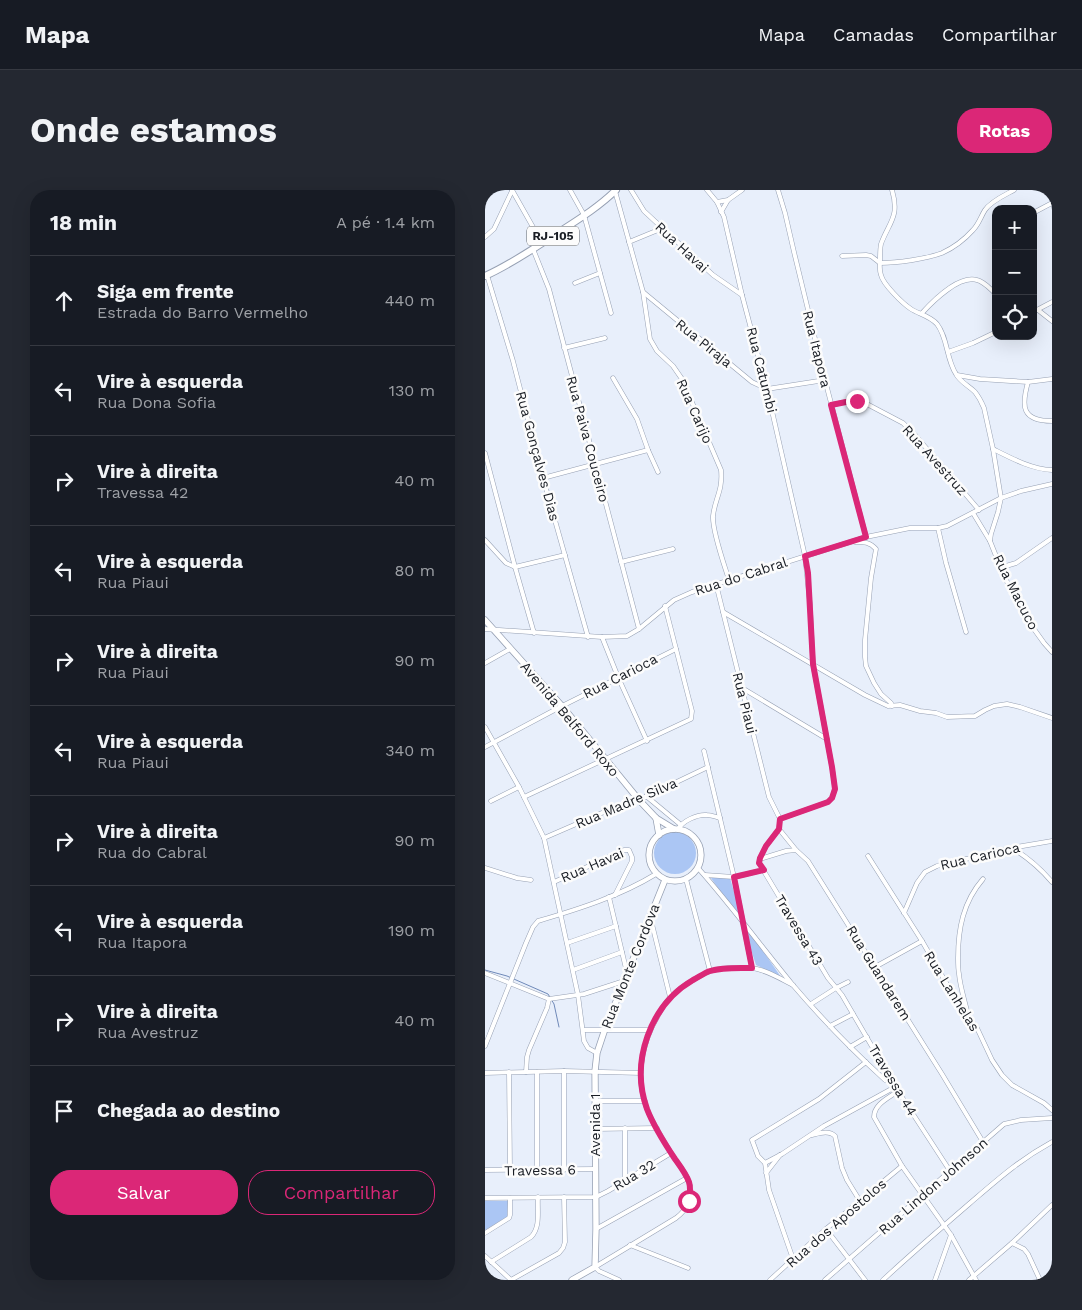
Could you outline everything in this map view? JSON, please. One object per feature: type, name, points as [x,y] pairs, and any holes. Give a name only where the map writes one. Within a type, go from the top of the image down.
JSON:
[{"type":"main road","name":"RJ-105","points":[[486,276],[533,249],[584,215],[615,191]]},
{"type":"street","points":[[485,237],[494,229],[512,190]]},
{"type":"street","points":[[512,190],[542,243]]},
{"type":"street","points":[[570,190],[584,215],[611,313]]},
{"type":"street","name":"Rua Havai","points":[[631,190],[644,211],[713,275],[742,296]]},
{"type":"street","name":"Rua Catumbi","points":[[707,190],[717,202],[721,212],[767,389],[805,556]]},
{"type":"street","points":[[717,202],[727,200],[742,190]]},
{"type":"street","name":"Rua Itapora","points":[[778,190],[866,537]]},
{"type":"street","points":[[892,190],[895,209],[893,220],[881,245],[881,275],[895,295],[911,309],[922,313],[938,325],[956,375],[973,390],[982,402],[993,449],[1001,498]]},
{"type":"street","points":[[841,256],[871,256],[880,264],[934,255],[948,250],[973,230],[985,210],[991,204],[1013,190]]},
{"type":"street","name":"Rua Carijo","points":[[615,191],[643,292],[648,331],[653,346],[673,366],[682,379],[721,470],[721,488],[714,509],[713,525],[729,580]]},
{"type":"street","points":[[721,212],[727,200]]},
{"type":"street","points":[[1037,211],[1052,203]]},
{"type":"street","points":[[629,242],[663,228]]},
{"type":"street","name":"Rua Paiva Couceiro","points":[[533,249],[549,289],[639,629]]},
{"type":"street","points":[[575,283],[600,273]]},
{"type":"street","name":"Rua Gonçalves Dias","points":[[486,276],[513,362],[543,478],[588,636]]},
{"type":"street","points":[[922,313],[941,294],[965,281],[978,280],[992,290]]},
{"type":"street","name":"Rua Piraja","points":[[643,292],[752,382],[767,389]]},
{"type":"street","points":[[1052,302],[1038,310],[1052,321]]},
{"type":"street","points":[[948,352],[992,334]]},
{"type":"street","points":[[564,348],[605,338]]},
{"type":"street","points":[[956,375],[979,379],[1028,382],[1052,379]]},
{"type":"street","points":[[613,378],[637,418],[658,472]]},
{"type":"street","points":[[767,389],[825,380]]},
{"type":"street","points":[[1028,382],[1025,393],[1028,413],[1036,420],[1052,421]]},
{"type":"street","name":"Rua Avestruz","points":[[831,405],[851,401],[865,403],[903,423],[917,436],[979,510]]},
{"type":"street","points":[[993,449],[1031,466],[1052,470]]},
{"type":"street","points":[[543,478],[648,450]]},
{"type":"street","points":[[485,453],[534,633]]},
{"type":"street","points":[[966,632],[945,563],[938,528],[954,523],[1001,498],[1052,484]]},
{"type":"street","name":"Rua Macuco","points":[[1001,498],[990,541],[1004,576],[1026,618],[1043,643],[1052,652]]},
{"type":"street","points":[[973,513],[990,541]]},
{"type":"street","name":"Rua do Cabral","points":[[602,638],[627,636],[639,629],[665,606],[683,596],[716,584],[866,537],[910,528],[938,528]]},
{"type":"street","points":[[999,564],[1006,566],[1016,563],[1052,538]]},
{"type":"street","points":[[485,540],[506,563],[515,567],[565,555]]},
{"type":"street","points":[[851,541],[865,542],[877,549],[870,588],[865,657],[866,666],[871,678],[881,694],[892,706]]},
{"type":"street","points":[[621,562],[673,549]]},
{"type":"street","points":[[705,875],[734,877],[764,870],[759,863],[760,858],[766,846],[779,829],[780,819],[828,802],[832,798],[835,789],[813,664],[810,596],[805,556]]},
{"type":"street","name":"Rua Piaui","points":[[716,584],[769,797],[780,819]]},
{"type":"street","points":[[524,797],[691,720],[692,711],[665,606]]},
{"type":"street","points":[[723,612],[865,695],[882,703],[892,706],[900,705],[947,717],[975,716],[994,706],[1007,704],[1052,718]]},
{"type":"street","name":"Avenida Belford Roxo","points":[[485,620],[562,706],[605,760],[656,818],[690,834],[696,839],[701,853],[698,868]]},
{"type":"street","points":[[485,629],[602,638],[647,741]]},
{"type":"street","points":[[485,663],[510,649]]},
{"type":"street","name":"Rua Carioca","points":[[485,747],[618,677],[676,649]]},
{"type":"street","points":[[742,688],[827,739]]},
{"type":"street","points":[[485,727],[519,787],[544,838],[578,995],[584,1041],[588,1048],[597,1053]]},
{"type":"street","points":[[704,751],[734,877],[752,968]]},
{"type":"street","name":"Rua Madre Silva","points":[[544,838],[611,809],[639,800],[708,767]]},
{"type":"street","points":[[491,801],[519,787]]},
{"type":"street","points":[[646,796],[678,828]]},
{"type":"street","points":[[720,818],[706,815],[699,816],[678,828],[659,835],[650,847],[649,862],[652,868],[665,880],[672,882],[686,880],[698,868],[793,985],[830,1026],[885,1080],[892,1080]]},
{"type":"street","points":[[656,818],[659,835]]},
{"type":"street","points":[[779,829],[796,850]]},
{"type":"street","name":"Rua Carioca","points":[[904,913],[917,884],[925,872],[937,866],[1011,848],[1052,841]]},
{"type":"street","points":[[1011,848],[1031,861],[1052,882]]},
{"type":"street","name":"Rua Havai","points":[[554,882],[624,850],[629,850],[632,861],[615,895]]},
{"type":"street","points":[[760,858],[796,850]]},
{"type":"street","name":"Rua Guandarem","points":[[796,850],[802,854],[814,869],[983,1142]]},
{"type":"street","name":"Rua Lanhelas","points":[[868,856],[922,941],[960,1007],[977,1028],[992,1060],[1002,1075],[1012,1085],[1044,1103],[1052,1110]]},
{"type":"street","points":[[485,868],[517,878],[531,880]]},
{"type":"street","name":"Travessa 43","points":[[764,870],[828,978],[836,988]]},
{"type":"street","points":[[485,1046],[514,972],[538,921],[615,895],[657,874]]},
{"type":"street","points":[[969,1017],[959,974],[960,931],[962,915],[973,892],[983,879]]},
{"type":"street","name":"Rua Monte Cordova","points":[[597,1053],[665,880]]},
{"type":"street","points":[[686,880],[710,971]]},
{"type":"street","points":[[609,897],[627,974]]},
{"type":"street","points":[[650,916],[671,997]]},
{"type":"street","points":[[567,943],[616,926]]},
{"type":"street","points":[[875,967],[922,941]]},
{"type":"street","points":[[573,970],[622,952]]},
{"type":"street","points":[[572,1280],[676,1218],[687,1206],[690,1189],[687,1178],[647,1109],[641,1073],[643,1051],[651,1030],[660,1012],[671,997],[690,982],[710,971],[726,969],[752,968],[793,985]]},
{"type":"street","points":[[485,973],[511,981],[551,999],[578,995],[624,981]]},
{"type":"street","points":[[811,1004],[848,982]]},
{"type":"street","name":"Travessa 44","points":[[836,988],[867,1037],[895,1087],[950,1171]]},
{"type":"street","points":[[526,1072],[529,1050],[551,999]]},
{"type":"street","points":[[830,1026],[853,1014]]},
{"type":"street","points":[[584,1030],[651,1030]]},
{"type":"street","points":[[850,1047],[867,1037]]},
{"type":"street","name":"Avenida 1","points":[[595,1267],[595,1071],[597,1053]]},
{"type":"street","points":[[793,1259],[769,1190],[765,1163],[758,1156],[753,1140],[819,1099],[866,1062]]},
{"type":"street","points":[[564,1071],[564,1170]]},
{"type":"street","points":[[485,1073],[595,1071],[641,1073]]},
{"type":"street","points":[[509,1072],[510,1170]]},
{"type":"street","points":[[537,1072],[537,1170]]},
{"type":"street","points":[[765,1163],[824,1126],[895,1087]]},
{"type":"street","points":[[898,1091],[877,1106],[873,1113],[874,1116],[902,1166],[951,1235],[975,1278]]},
{"type":"street","points":[[595,1101],[645,1100]]},
{"type":"street","name":"Rua Lindon Johnson","points":[[825,1280],[1004,1124],[1021,1120],[1052,1118]]},
{"type":"street","points":[[625,1128],[625,1180]]},
{"type":"street","points":[[595,1129],[657,1128]]},
{"type":"street","points":[[810,1135],[828,1132],[835,1136],[843,1168],[850,1185],[860,1201]]},
{"type":"street","points":[[883,1280],[1010,1169],[1033,1152],[1052,1142]]},
{"type":"street","name":"Rua 32","points":[[595,1196],[608,1191],[671,1153]]},
{"type":"street","points":[[766,1173],[781,1154]]},
{"type":"street","name":"Rua dos Apostolos","points":[[770,1280],[826,1229],[902,1166]]},
{"type":"street","name":"Travessa 6","points":[[485,1170],[595,1169]]},
{"type":"street","points":[[596,1229],[687,1178]]},
{"type":"street","points":[[485,1198],[595,1196]]},
{"type":"street","points":[[491,1262],[535,1233],[537,1197]]},
{"type":"street","points":[[485,1256],[511,1280],[559,1253],[565,1242],[564,1197]]},
{"type":"street","points":[[485,1233],[509,1218],[510,1198]]},
{"type":"street","points":[[969,1280],[975,1278],[1052,1205]]},
{"type":"street","points":[[826,1229],[865,1280]]},
{"type":"street","points":[[935,1280],[951,1235]]},
{"type":"street","points":[[1012,1243],[1024,1249],[1039,1280]]},
{"type":"street","points":[[630,1245],[688,1268]]},
{"type":"street","points":[[595,1267],[599,1271],[619,1280]]},
{"type":"shaded area","points":[[679,832],[687,835],[693,841],[696,853],[693,865],[687,871],[671,874],[663,871],[657,865],[654,849],[657,841],[663,835]]},
{"type":"shaded area","points":[[711,878],[730,878],[743,922],[781,977],[756,965],[742,922]]},
{"type":"shaded area","points":[[485,1201],[508,1201],[507,1217],[485,1230]]},
{"type":"waterway","points":[[485,970],[507,976],[548,994],[554,1004],[559,1027]]},
{"type":"route","points":[[689,1201],[689,1182],[647,1109],[641,1073],[643,1051],[662,1008],[681,988],[710,971],[752,968],[734,877],[764,870],[759,861],[766,846],[779,829],[780,819],[828,802],[834,794],[832,767],[813,664],[808,573],[805,556],[866,537],[831,405],[857,401]]}]
